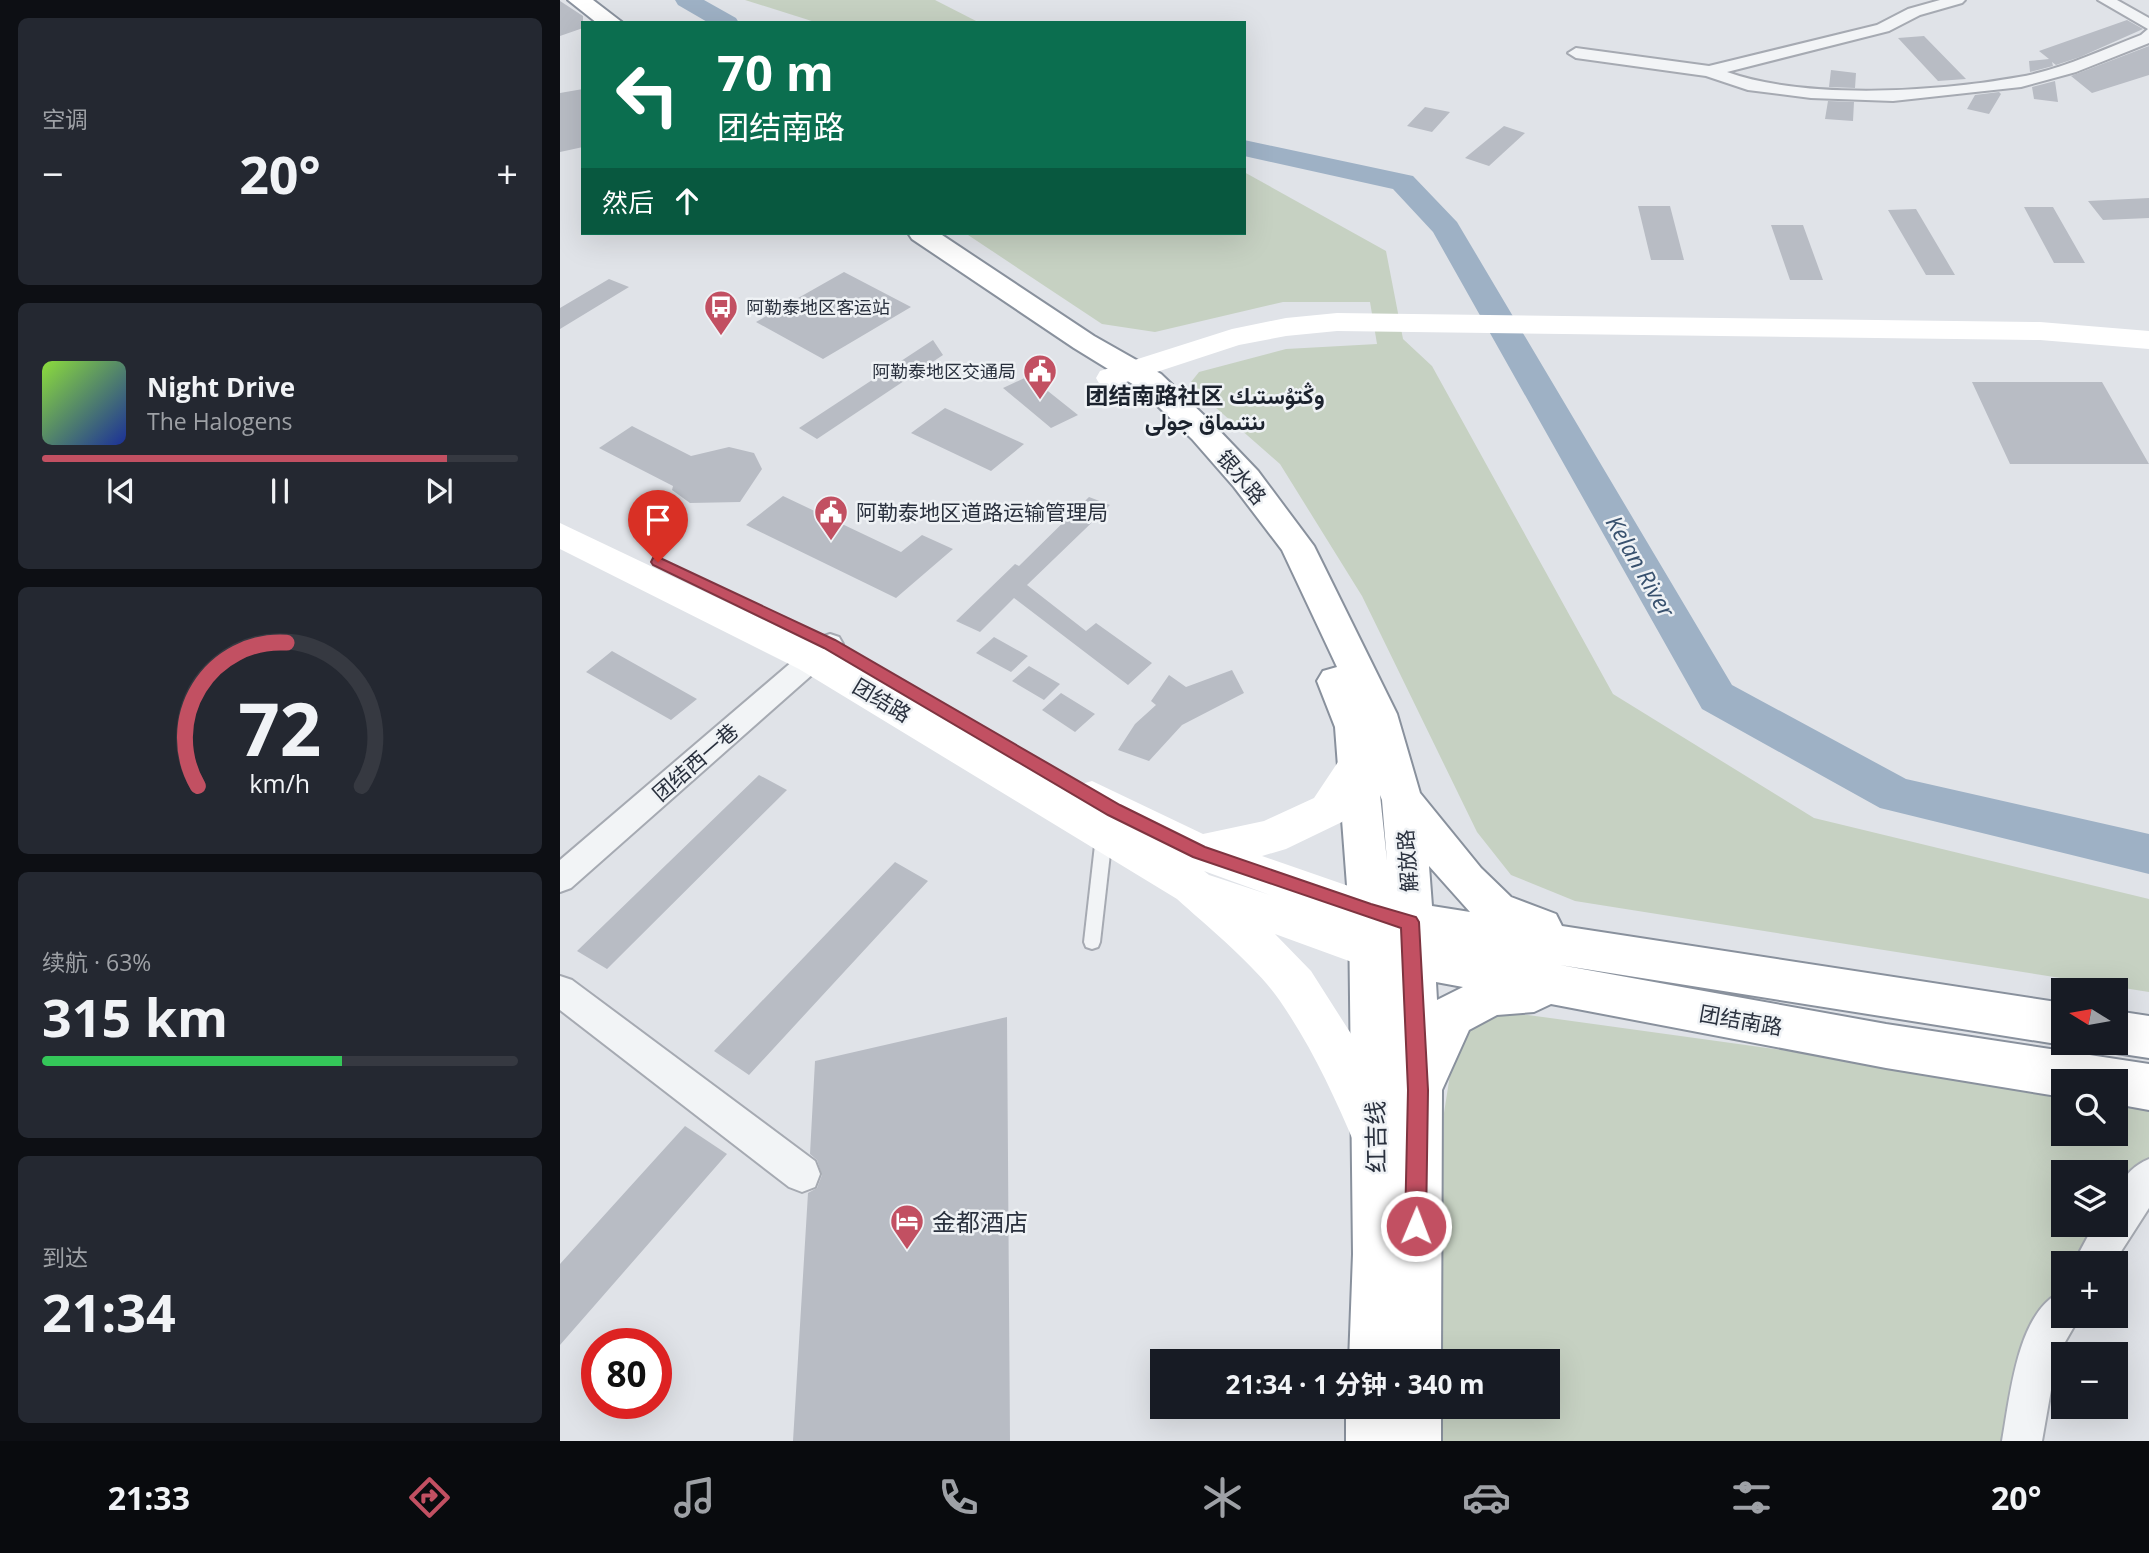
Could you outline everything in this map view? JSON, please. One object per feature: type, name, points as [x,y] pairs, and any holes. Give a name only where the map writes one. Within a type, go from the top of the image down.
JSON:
[{"type":"main road","points":[[579,0],[609,21]]},
{"type":"main road","points":[[560,1],[590,21]]},
{"type":"main road","name":"银水路","points":[[896,235],[1131,380],[1225,482],[1281,561],[1324,649],[1354,727],[1356,766],[1391,936]]},
{"type":"main road","name":"银水路","points":[[924,235],[1131,380],[1229,461],[1297,546],[1378,714],[1402,800]]},
{"type":"main road","points":[[1131,380],[1339,330],[2051,345],[2149,355]]},
{"type":"main road","points":[[1639,335],[2027,331],[2149,340]]},
{"type":"main road","name":"团结路","points":[[560,514],[1114,810],[1196,869]]},
{"type":"main road","name":"团结路","points":[[560,535],[821,652],[1105,834],[1196,869]]},
{"type":"main road","points":[[1196,869],[1328,810],[1356,766]]},
{"type":"main road","points":[[1402,800],[1466,881],[1496,910],[1605,953]]},
{"type":"main road","name":"解放路","points":[[1391,936],[1408,858],[1402,800]]},
{"type":"main road","points":[[1196,869],[1391,936],[1605,953],[2051,1022]]},
{"type":"main road","points":[[1196,869],[1241,930],[1295,985],[1345,1068],[1375,1137]]},
{"type":"main road","name":"团结南路","points":[[1391,936],[1573,989],[1885,1046],[2051,1072]]},
{"type":"main road","name":"红吉线","points":[[1391,936],[1418,1090],[1414,1349]]},
{"type":"main road","name":"红吉线","points":[[1376,1349],[1379,1254],[1375,1137],[1391,936]]},
{"type":"main road","points":[[1418,1090],[1452,1015],[1492,995],[1573,989]]},
{"type":"main road","points":[[2128,1034],[2149,1037]]},
{"type":"main road","name":"团结南路","points":[[2128,1084],[2149,1087]]},
{"type":"main road","points":[[1374,1419],[1374,1441]]},
{"type":"main road","points":[[1413,1419],[1413,1441]]},
{"type":"street","points":[[1709,71],[1883,28],[1914,12],[1957,0]]},
{"type":"street","points":[[2106,0],[2149,25]]},
{"type":"street","points":[[1576,53],[1709,71],[1748,85],[1811,93],[1893,96],[2021,82],[2070,68],[2147,38],[2149,34]]},
{"type":"street","name":"团结西一巷","points":[[560,879],[821,652]]},
{"type":"street","points":[[560,991],[802,1174]]},
{"type":"street","points":[[2128,1206],[2149,1177]]},
{"type":"street","points":[[2022,1441],[2039,1350],[2052,1328]]},
{"type":"lane","points":[[1092,942],[1105,834]]},
{"type":"green space","points":[[745,0],[935,0],[976,21],[812,21]]},
{"type":"green space","points":[[1246,173],[1386,251],[1403,339],[1432,366],[1613,694],[1814,818],[2149,899],[2149,992],[2128,989],[2128,978],[2061,978],[1575,901],[1511,875],[1477,832],[1362,596],[1280,464],[1215,407],[1191,382],[1199,372],[1286,349],[1377,344],[1370,302],[1283,302],[1155,332],[1102,324],[968,235],[1246,235]]},
{"type":"green space","points":[[1485,1009],[2051,1087],[2051,1146],[2128,1146],[2128,1098],[2149,1101],[2149,1166],[2128,1193],[2128,1160],[2051,1160],[2051,1237],[2094,1237],[2082,1251],[2051,1251],[2051,1296],[2008,1441],[1435,1441],[1436,1419],[1560,1419],[1560,1349],[1437,1349],[1444,1113],[1454,1049]]},
{"type":"building","points":[[560,1],[583,16],[583,21],[581,29],[560,36]]},
{"type":"building","points":[[2127,20],[2143,29],[2080,57],[2056,65],[2052,62],[2053,66],[2030,72],[2029,61],[2049,59],[2039,51]]},
{"type":"building","points":[[1924,36],[1966,79],[1938,81],[1898,38]]},
{"type":"building","points":[[2149,46],[2149,75],[2092,93],[2071,76]]},
{"type":"building","points":[[1831,70],[1856,73],[1855,88],[1829,87]]},
{"type":"building","points":[[2055,81],[2058,102],[2034,99],[2032,87]]},
{"type":"building","points":[[581,89],[581,147],[560,152],[560,93]]},
{"type":"building","points":[[2001,94],[1989,114],[1967,109],[1975,95]]},
{"type":"building","points":[[1828,101],[1854,102],[1853,121],[1825,119]]},
{"type":"building","points":[[1425,107],[1450,112],[1432,132],[1407,126]]},
{"type":"building","points":[[1504,126],[1525,133],[1489,166],[1465,158]]},
{"type":"building","points":[[2149,198],[2149,218],[2103,220],[2088,201]]},
{"type":"building","points":[[1638,206],[1670,206],[1684,260],[1651,260]]},
{"type":"building","points":[[2024,207],[2053,207],[2085,263],[2054,263]]},
{"type":"building","points":[[1916,209],[1955,275],[1926,275],[1888,210]]},
{"type":"building","points":[[1771,225],[1803,225],[1823,280],[1790,280]]},
{"type":"building","points":[[844,272],[911,307],[823,359],[756,322]]},
{"type":"building","points":[[609,279],[629,287],[560,329],[560,308]]},
{"type":"building","points":[[933,340],[943,355],[817,439],[799,428]]},
{"type":"building","name":"阿勒泰地区交通局","points":[[1029,376],[1078,415],[1051,428],[1003,388]]},
{"type":"building","points":[[1972,382],[2102,382],[2149,464],[2010,464]]},
{"type":"building","points":[[945,408],[1024,444],[991,471],[911,433]]},
{"type":"building","points":[[632,426],[691,456],[729,447],[754,453],[762,469],[740,502],[690,503],[672,490],[673,486],[599,448]]},
{"type":"building","name":"阿勒泰地区道路运输管理局","points":[[783,496],[901,552],[922,535],[953,549],[896,598],[746,525]]},
{"type":"building","points":[[1089,497],[1110,505],[1027,585],[1086,631],[1096,623],[1152,663],[1128,685],[1014,598],[980,632],[956,621],[1015,564],[1019,566]]},
{"type":"building","points":[[994,637],[1028,656],[1011,672],[976,653]]},
{"type":"building","points":[[612,651],[697,699],[671,720],[586,672]]},
{"type":"building","points":[[1029,666],[1060,684],[1044,700],[1012,681]]},
{"type":"building","points":[[1232,670],[1244,693],[1182,725],[1149,761],[1118,750],[1135,724],[1156,705],[1151,701],[1169,675],[1186,687]]},
{"type":"building","points":[[1061,693],[1095,714],[1075,732],[1042,710]]},
{"type":"building","points":[[759,775],[787,790],[607,969],[577,951]]},
{"type":"building","points":[[895,862],[928,881],[749,1075],[714,1051]]},
{"type":"building","name":"金都酒店","points":[[1007,1017],[1010,1441],[793,1441],[808,1193],[817,1188],[822,1175],[817,1160],[810,1154],[815,1061]]},
{"type":"building","points":[[685,1126],[727,1154],[560,1345],[560,1264]]},
{"type":"waterway","name":"Kelan River","points":[[687,0],[724,21]]},
{"type":"waterway","name":"Kelan River","points":[[1246,148],[1403,182],[1446,228],[1717,697],[1896,795],[2149,854]]},
{"type":"place","name":"阿勒泰地区客运站","points":[[721,337]]},
{"type":"place","name":"阿勒泰地区交通局","points":[[1040,401]]},
{"type":"place","name":"阿勒泰地区道路运输管理局","points":[[831,542]]},
{"type":"place","name":"金都酒店","points":[[907,1251]]},
{"type":"district","name":"团结南路社区 وڭتۇستىك ىنتىماق جولى","points":[[1205,408]]},
{"type":"route","points":[[658,562],[830,644],[1114,810],[1199,852],[1371,912],[1410,922],[1418,1090],[1416,1226]]}]
